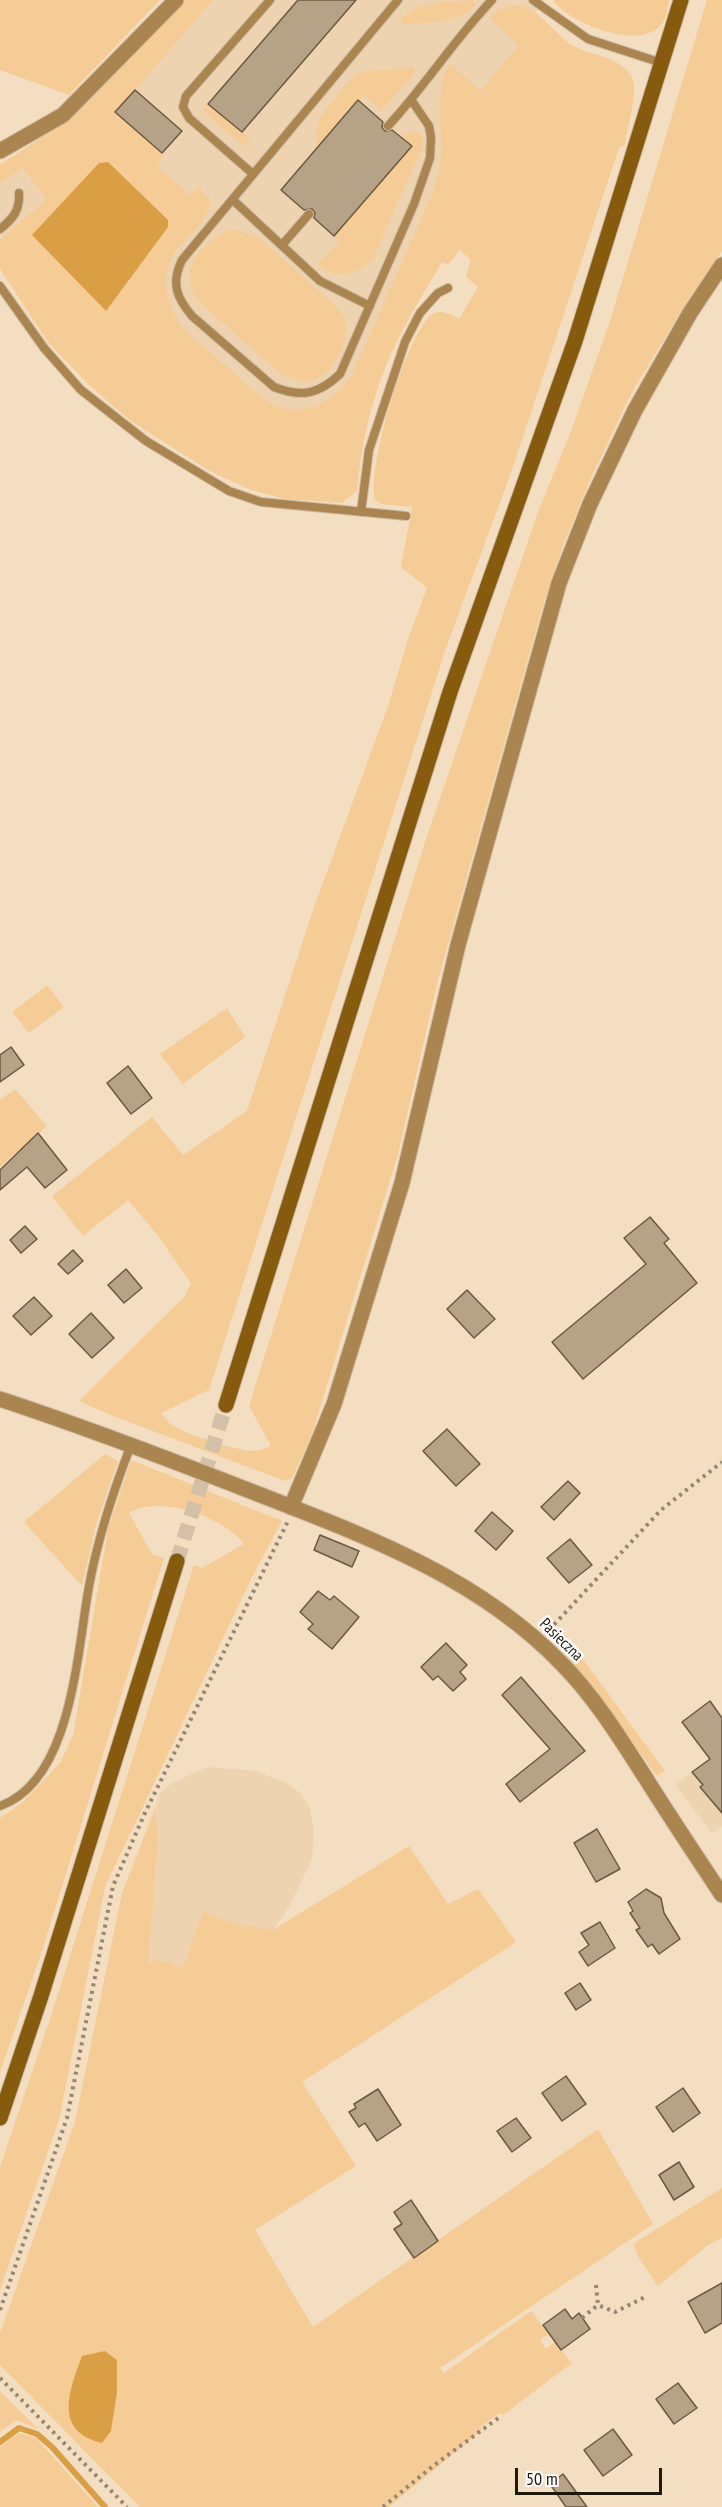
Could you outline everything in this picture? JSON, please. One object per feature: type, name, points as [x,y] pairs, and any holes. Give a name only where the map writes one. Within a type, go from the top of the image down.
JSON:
[{"type":"main road","points":[[226,1405],[453,682],[575,341],[681,0]]},
{"type":"main road","points":[[0,2118],[41,1996],[177,1561]]},
{"type":"street","points":[[0,151],[63,115],[176,0]]},
{"type":"street","points":[[291,1507],[334,1404],[402,1183],[458,945],[559,583],[590,504],[635,410],[690,313],[722,265]]},
{"type":"street","name":"Pasieczna","points":[[0,1399],[131,1445],[291,1507],[415,1560],[489,1601],[537,1640],[562,1664],[594,1704],[722,1895]]},
{"type":"lane","points":[[253,174],[189,118],[183,107],[186,96],[270,0]]},
{"type":"lane","points":[[398,0],[182,260],[176,272],[176,292],[192,316],[274,387],[288,393],[316,392],[340,374],[414,204],[430,158],[429,126],[412,101]]},
{"type":"lane","points":[[388,126],[412,101],[473,19],[492,0]]},
{"type":"lane","points":[[533,0],[588,39],[662,63]]},
{"type":"lane","points":[[0,229],[12,220],[20,204],[19,193]]},
{"type":"lane","points":[[233,200],[320,281],[370,306]]},
{"type":"lane","points":[[282,246],[309,214]]},
{"type":"lane","points":[[0,285],[44,348],[81,390],[121,423],[187,467],[229,491],[261,502],[406,516]]},
{"type":"lane","points":[[361,512],[369,450],[405,342],[420,313],[438,293],[448,288]]},
{"type":"lane","points":[[0,1806],[9,1803],[25,1791],[49,1761],[58,1744],[65,1720],[90,1580],[105,1515],[131,1445]]},
{"type":"path","points":[[537,1640],[662,1510],[722,1461]]},
{"type":"path","points":[[0,2310],[67,2118],[113,1886],[144,1815],[287,1523],[291,1507]]},
{"type":"path","points":[[596,2285],[598,2305]]},
{"type":"path","points":[[598,2305],[615,2312],[645,2297]]},
{"type":"path","points":[[582,2318],[598,2305]]},
{"type":"path","points":[[0,2378],[127,2507]]},
{"type":"path","points":[[383,2507],[433,2466],[501,2416]]},
{"type":"shaded area","points":[[0,0],[160,0],[69,95],[0,70]]},
{"type":"shaded area","points":[[184,0],[213,0],[115,113],[164,155],[157,166],[190,195],[198,187],[211,200],[201,223],[178,248],[168,268],[167,294],[176,318],[187,332],[256,392],[273,404],[284,408],[307,408],[317,405],[337,393],[352,375],[435,187],[441,158],[440,95],[450,63],[480,91],[519,45],[491,20],[491,16],[511,6],[532,10],[572,45],[607,58],[623,67],[629,73],[634,88],[625,145],[619,148],[511,473],[446,648],[209,1390],[161,1413],[170,1424],[190,1434],[249,1451],[271,1446],[249,1406],[425,842],[539,509],[570,434],[610,321],[707,0],[722,0],[722,251],[691,295],[632,392],[591,478],[564,543],[544,602],[438,980],[398,1154],[312,1434],[292,1478],[285,1481],[79,1401],[185,1296],[191,1283],[156,1233],[128,1200],[83,1236],[52,1196],[152,1117],[183,1155],[247,1111],[314,907],[388,706],[409,636],[427,588],[401,567],[412,507],[382,504],[375,500],[374,484],[377,461],[391,402],[401,372],[423,325],[433,314],[440,312],[459,319],[478,287],[466,277],[471,260],[460,250],[448,265],[442,262],[398,339],[382,376],[370,413],[357,491],[342,503],[285,499],[251,490],[208,470],[131,421],[89,385],[48,342],[0,269],[0,239],[47,200],[23,168],[0,183],[0,164],[51,130],[75,110]]},
{"type":"shaded area","points":[[189,0],[545,0],[520,32],[528,46],[359,407],[163,421],[0,236],[0,175],[78,114]]},
{"type":"shaded area","points":[[471,0],[476,4],[469,11],[452,19],[402,24],[401,20],[408,14],[424,6]]},
{"type":"shaded area","points":[[555,0],[669,0],[665,18],[658,28],[636,36],[610,32],[585,24],[564,11],[553,2]]},
{"type":"shaded area","points":[[413,67],[415,70],[413,75],[382,110],[363,95],[317,148],[316,130],[321,116],[352,77],[361,72]]},
{"type":"shaded area","points":[[206,104],[209,104],[250,139],[248,144],[243,145],[203,111]]},
{"type":"shaded area","points":[[410,131],[417,131],[422,135],[423,146],[373,258],[361,268],[346,274],[331,273],[324,269],[318,264],[339,242],[334,236],[411,147],[402,138]]},
{"type":"shaded area","points":[[108,162],[168,220],[168,227],[106,311],[32,235],[99,163]]},
{"type":"shaded area","points":[[232,229],[256,236],[334,304],[343,316],[346,332],[342,349],[338,358],[319,377],[304,381],[281,374],[198,301],[190,281],[195,259],[205,246]]},
{"type":"shaded area","points":[[47,985],[64,1007],[29,1033],[12,1012]]},
{"type":"shaded area","points":[[227,1008],[245,1037],[183,1084],[160,1054]]},
{"type":"shaded area","points":[[15,1089],[47,1126],[0,1167],[0,1100]]},
{"type":"shaded area","points":[[105,1454],[118,1461],[96,1525],[82,1586],[24,1522]]},
{"type":"shaded area","points":[[131,1460],[282,1521],[251,1579],[105,1887],[59,2120],[0,2290],[0,2167],[50,2019],[194,1565],[202,1568],[244,1544],[222,1525],[190,1511],[157,1506],[129,1513],[152,1554],[164,1558],[41,1954],[0,2072],[0,1818],[23,1802],[60,1763],[73,1736],[108,1529]]},
{"type":"shaded area","points":[[560,1628],[665,1771],[657,1776],[592,1686],[551,1639]]},
{"type":"shaded area","points":[[722,1750],[722,1826],[712,1834],[675,1785]]},
{"type":"shaded area","points":[[207,1767],[256,1771],[286,1783],[299,1792],[310,1808],[314,1831],[312,1859],[290,1905],[273,1931],[230,1923],[203,1911],[183,1966],[156,1961],[148,1964],[158,1843],[155,1808],[159,1794],[172,1783]]},
{"type":"shaded area","points":[[155,1808],[158,1843],[148,1964],[156,1960],[183,1966],[203,1911],[230,1923],[273,1930],[409,1846],[448,1904],[478,1889],[516,1942],[302,2082],[356,2166],[255,2230],[313,2327],[598,2129],[653,2224],[440,2368],[444,2373],[531,2311],[549,2334],[540,2340],[546,2349],[555,2342],[572,2363],[503,2415],[500,2413],[480,2427],[482,2430],[389,2507],[140,2507],[0,2365],[0,2333],[75,2122],[122,1893]]},
{"type":"shaded area","points":[[722,2188],[722,2238],[708,2245],[658,2286],[639,2258],[633,2244]]},
{"type":"shaded area","points":[[105,2351],[117,2360],[117,2392],[111,2431],[102,2443],[87,2437],[76,2429],[69,2408],[73,2383],[82,2356]]},
{"type":"shaded area","points":[[0,2391],[38,2429],[16,2420],[0,2432]]},
{"type":"shaded area","points":[[19,2433],[36,2438],[98,2507],[0,2507],[0,2447]]},
{"type":"building","points":[[298,0],[356,0],[242,132],[208,104]]},
{"type":"building","points":[[135,90],[182,131],[162,153],[115,112]]},
{"type":"building","points":[[358,100],[383,122],[382,127],[385,131],[392,130],[412,146],[334,236],[314,218],[315,213],[312,209],[304,210],[281,190]]},
{"type":"building","points":[[11,1047],[24,1065],[0,1082],[0,1055]]},
{"type":"building","points":[[128,1066],[152,1098],[131,1114],[107,1083]]},
{"type":"building","points":[[38,1133],[67,1170],[45,1188],[27,1167],[0,1190],[0,1170]]},
{"type":"building","points":[[650,1217],[669,1239],[664,1243],[697,1283],[583,1379],[552,1342],[646,1264],[624,1238]]},
{"type":"building","points":[[25,1226],[37,1239],[21,1253],[10,1240]]},
{"type":"building","points":[[73,1250],[83,1261],[68,1274],[58,1264]]},
{"type":"building","points":[[126,1269],[142,1288],[124,1303],[108,1285]]},
{"type":"building","points":[[467,1290],[495,1319],[474,1338],[447,1309]]},
{"type":"building","points":[[34,1297],[52,1316],[31,1335],[13,1316]]},
{"type":"building","points":[[91,1313],[114,1338],[92,1358],[69,1334]]},
{"type":"building","points":[[447,1429],[480,1464],[456,1486],[423,1451]]},
{"type":"building","points":[[568,1481],[580,1493],[554,1520],[541,1507]]},
{"type":"building","points":[[492,1512],[513,1531],[496,1550],[475,1531]]},
{"type":"building","points":[[320,1535],[359,1551],[352,1567],[314,1550]]},
{"type":"building","points":[[570,1539],[592,1565],[569,1583],[547,1558]]},
{"type":"building","points":[[318,1591],[330,1600],[334,1596],[359,1617],[332,1649],[308,1629],[313,1624],[300,1612]]},
{"type":"building","points":[[446,1643],[467,1665],[460,1672],[466,1679],[453,1691],[438,1676],[433,1680],[421,1667]]},
{"type":"building","points":[[521,1677],[585,1751],[520,1802],[506,1784],[550,1749],[502,1695]]},
{"type":"building","points":[[710,1701],[722,1718],[722,1813],[700,1787],[703,1785],[692,1772],[710,1759],[682,1722]]},
{"type":"building","points":[[597,1829],[620,1869],[596,1882],[574,1843]]},
{"type":"building","points":[[646,1889],[661,1898],[664,1913],[680,1939],[659,1954],[652,1944],[648,1947],[636,1930],[640,1928],[630,1913],[633,1911],[628,1902]]},
{"type":"building","points":[[600,1922],[615,1948],[588,1966],[579,1952],[589,1945],[581,1933]]},
{"type":"building","points":[[580,1983],[591,2000],[576,2010],[565,1993]]},
{"type":"building","points":[[566,2076],[586,2104],[562,2121],[542,2093]]},
{"type":"building","points":[[683,2088],[700,2113],[673,2132],[656,2107]]},
{"type":"building","points":[[378,2089],[401,2125],[377,2141],[365,2123],[359,2127],[349,2112],[356,2108],[354,2104]]},
{"type":"building","points":[[516,2118],[531,2138],[512,2152],[497,2131]]},
{"type":"building","points":[[679,2162],[694,2187],[674,2200],[659,2175]]},
{"type":"building","points":[[411,2200],[438,2241],[414,2258],[394,2229],[402,2224],[394,2212]]},
{"type":"building","points":[[722,2283],[722,2323],[705,2333],[688,2302]]},
{"type":"building","points":[[565,2309],[572,2319],[579,2313],[590,2329],[561,2350],[543,2325]]},
{"type":"building","points":[[678,2383],[697,2408],[674,2424],[656,2399]]},
{"type":"building","points":[[613,2429],[632,2455],[603,2476],[584,2450]]},
{"type":"building","points":[[563,2474],[587,2507],[566,2507],[550,2484]]},
{"type":"waterway","points":[[0,2442],[19,2428],[37,2434],[52,2447],[105,2507]]},
{"type":"tunnel","points":[[177,1561],[226,1405]]}]
